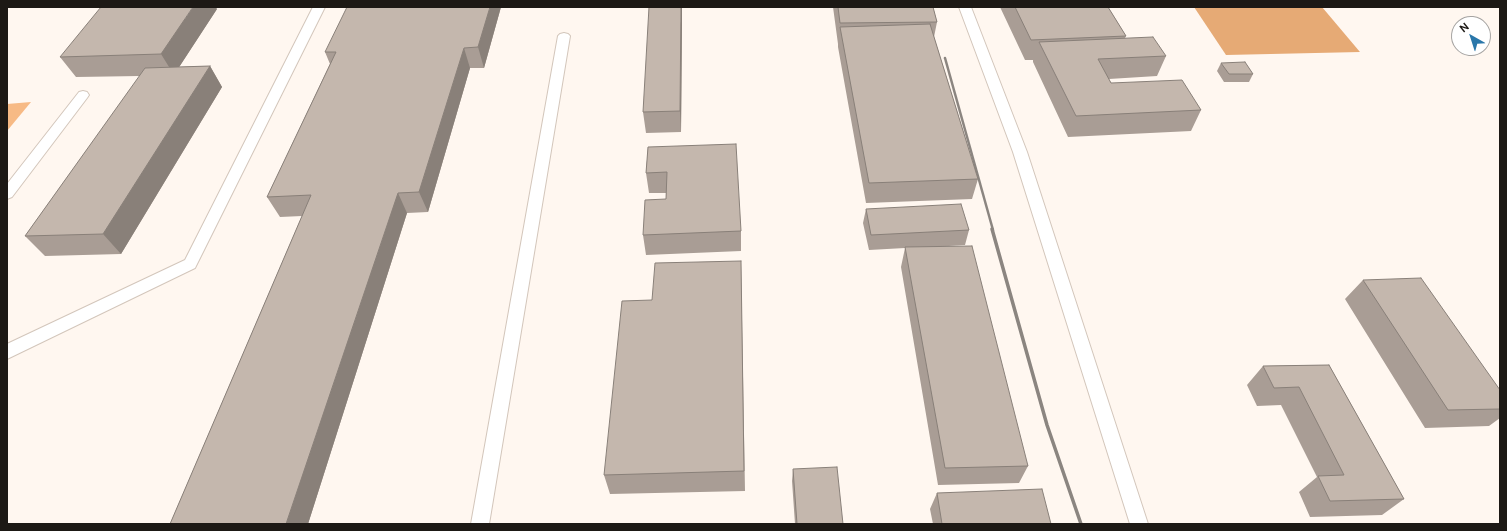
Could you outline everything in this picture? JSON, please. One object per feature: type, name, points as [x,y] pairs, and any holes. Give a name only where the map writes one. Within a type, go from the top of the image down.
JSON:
[{"type":"lane","points":[[7,352],[190,264],[319,7]]},
{"type":"lane","points":[[965,7],[1020,152],[1139,524]]},
{"type":"lane","points":[[480,524],[564,36]]},
{"type":"lane","points":[[7,194],[83,95]]},
{"type":"shaded area","points":[[1194,7],[1322,7],[1360,52],[1226,55]]},
{"type":"shaded area","points":[[31,102],[7,131],[7,104]]},
{"type":"building","points":[[101,7],[193,7],[161,54],[60,57]]},
{"type":"building","points":[[347,7],[490,7],[478,47],[464,48],[419,192],[398,193],[286,524],[170,524],[311,195],[267,197],[336,52],[325,52]]},
{"type":"building","points":[[649,7],[681,7],[680,111],[643,112]]},
{"type":"building","points":[[838,7],[933,7],[937,22],[840,23]]},
{"type":"building","points":[[1015,7],[1108,7],[1126,36],[1031,40]]},
{"type":"building","points":[[930,24],[978,179],[869,183],[840,27]]},
{"type":"building","points":[[1153,37],[1166,56],[1098,59],[1111,83],[1182,80],[1201,110],[1076,116],[1039,42]]},
{"type":"building","points":[[1245,62],[1253,74],[1229,74],[1221,63]]},
{"type":"building","points":[[210,66],[103,234],[25,236],[145,68]]},
{"type":"building","points":[[736,144],[741,231],[643,235],[645,200],[666,199],[667,172],[646,173],[648,147]]},
{"type":"building","points":[[961,204],[969,230],[871,235],[866,209]]},
{"type":"building","points":[[972,246],[1028,466],[945,468],[905,247]]},
{"type":"building","points":[[741,261],[744,471],[604,475],[622,301],[652,300],[655,263]]},
{"type":"building","points":[[1421,278],[1500,390],[1500,409],[1448,410],[1363,280]]},
{"type":"building","points":[[1329,365],[1404,499],[1330,501],[1318,476],[1344,475],[1299,387],[1274,388],[1263,366]]},
{"type":"building","points":[[837,467],[843,524],[797,524],[793,469]]},
{"type":"building","points":[[1042,489],[1051,524],[942,524],[937,493]]},
{"type":"railway","points":[[945,58],[993,230]]},
{"type":"railway","points":[[992,229],[1047,425],[1081,524]]}]
